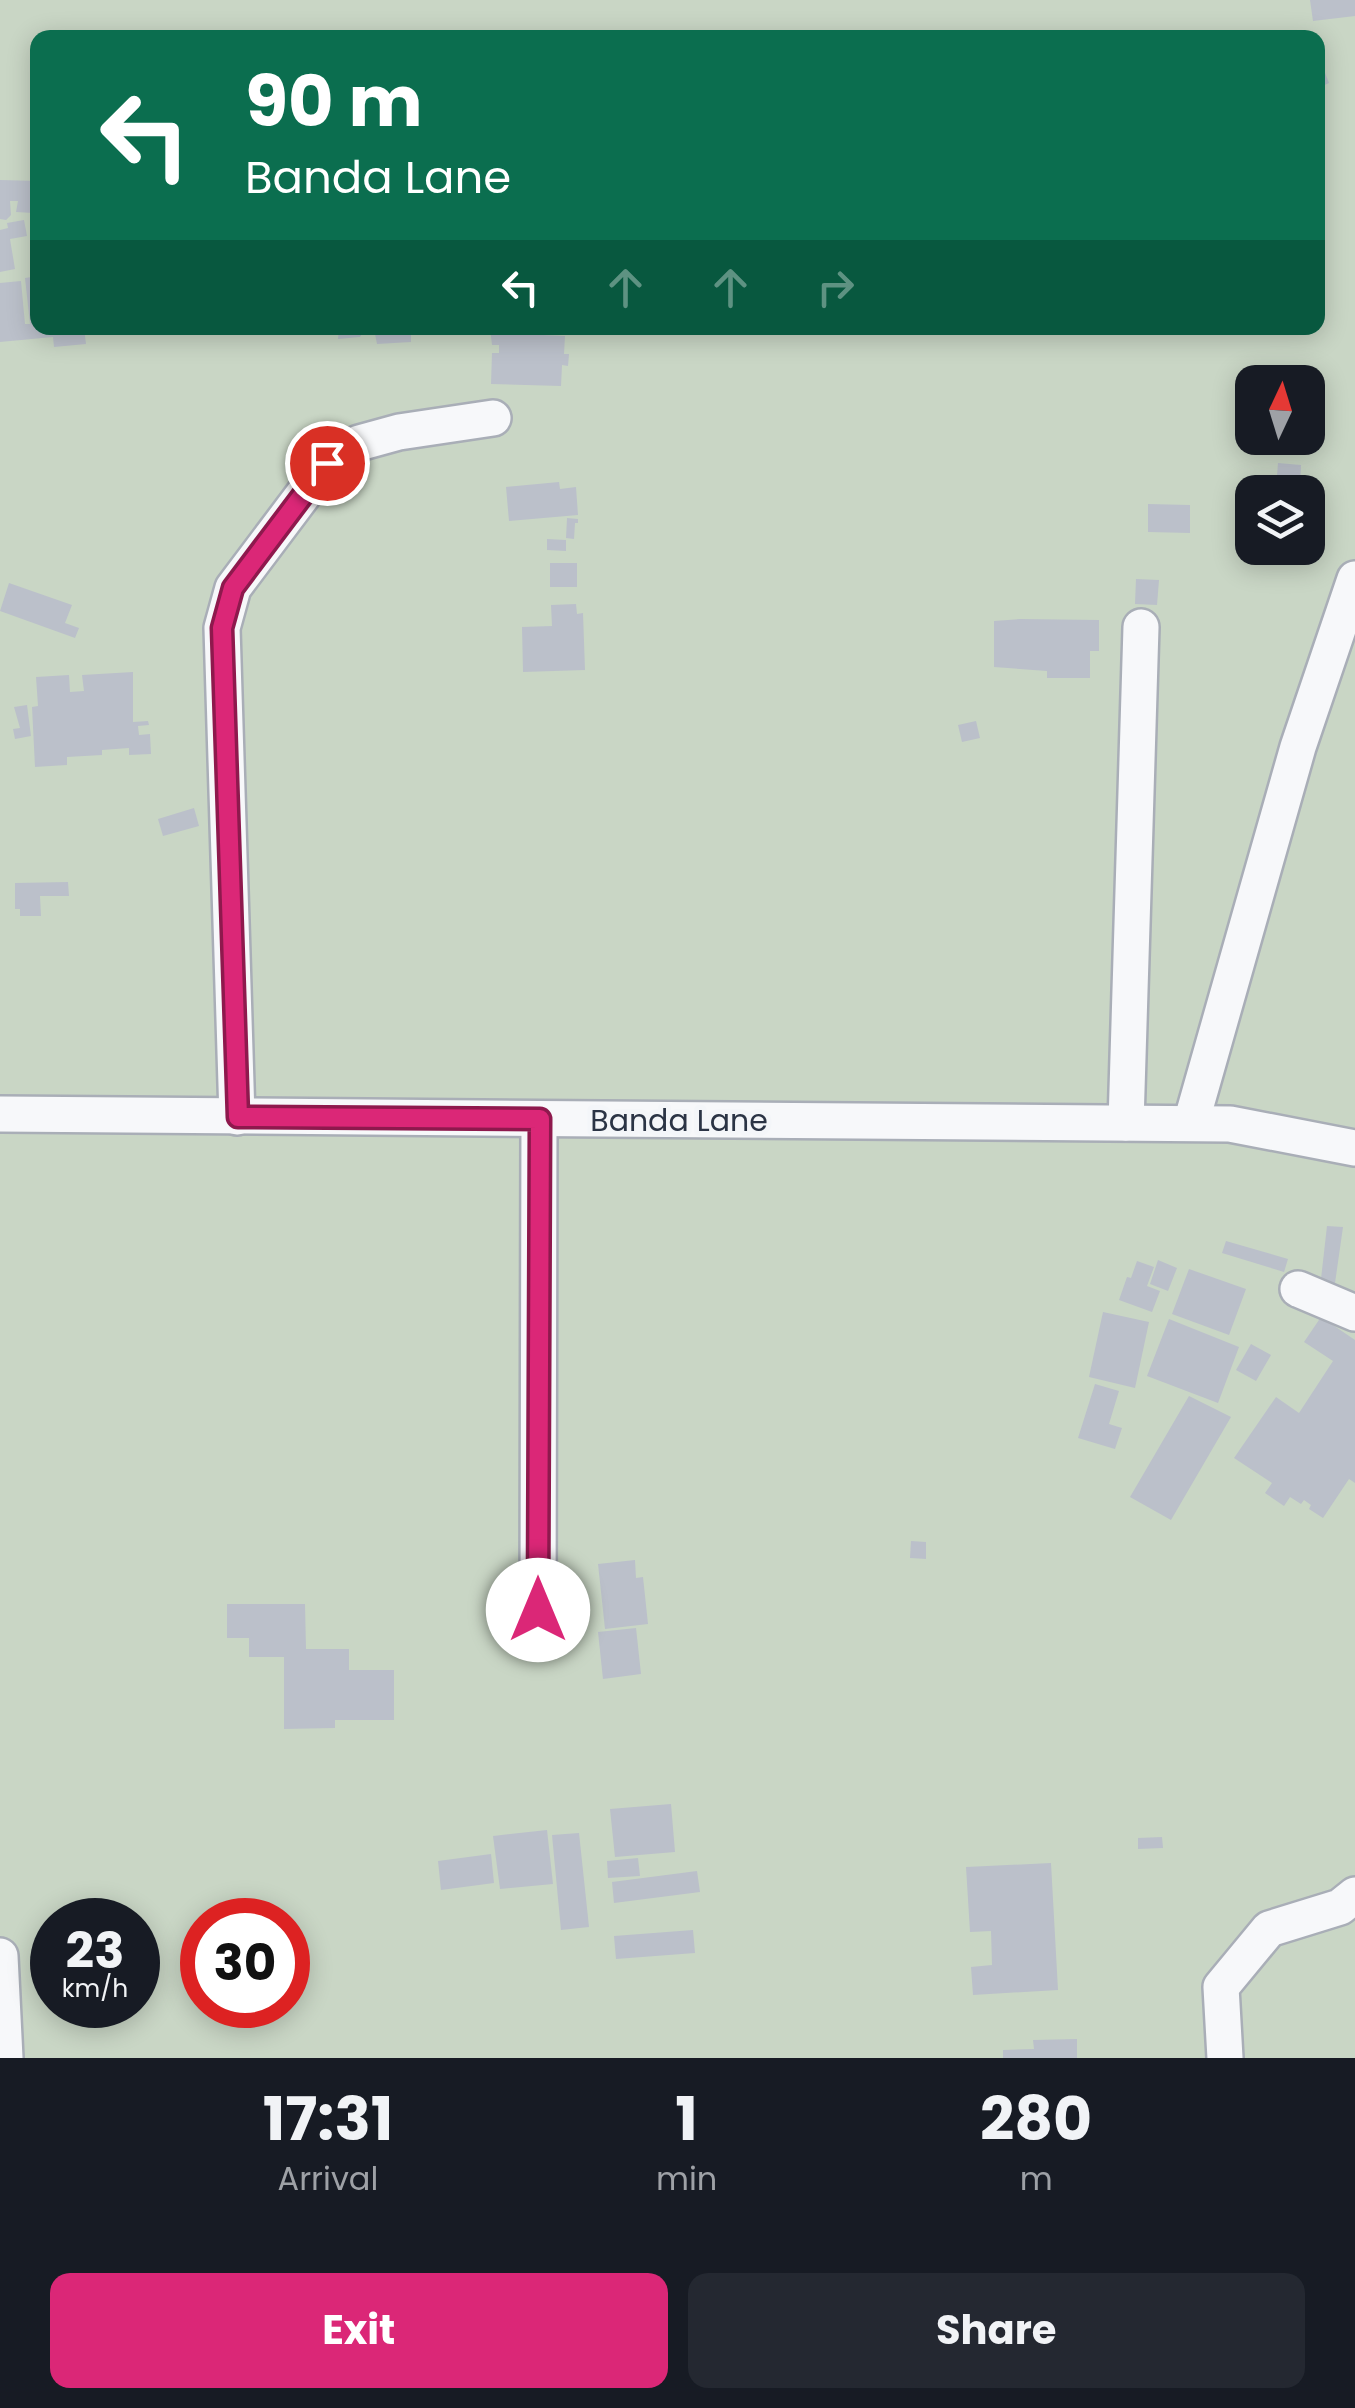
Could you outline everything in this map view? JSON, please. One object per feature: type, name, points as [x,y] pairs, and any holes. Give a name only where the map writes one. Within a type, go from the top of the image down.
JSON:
[{"type":"street","points":[[238,1117],[222,628],[233,588],[327,463],[359,443],[399,432],[494,418]]},
{"type":"street","points":[[1192,1124],[1298,747],[1355,580]]},
{"type":"street","points":[[1126,1123],[1141,627]]},
{"type":"street","name":"Banda Lane","points":[[0,1114],[1230,1124],[1355,1148]]},
{"type":"street","points":[[538,1610],[540,1119]]},
{"type":"street","points":[[1298,1289],[1355,1313]]},
{"type":"street","points":[[1225,2058],[1221,1987],[1270,1929],[1340,1907],[1355,1895]]},
{"type":"street","points":[[0,1956],[5,2058]]},
{"type":"green space","points":[[0,0],[1355,0],[1355,2058],[0,2058]]},
{"type":"building","points":[[1310,0],[1355,0],[1355,16],[1313,21]]},
{"type":"building","points":[[0,180],[30,181],[30,213],[16,212],[18,201],[10,201],[11,215],[0,219]]},
{"type":"building","points":[[24,220],[27,236],[10,239],[15,269],[0,272],[0,230],[8,228],[7,223]]},
{"type":"building","points":[[30,277],[30,324],[25,278]]},
{"type":"building","points":[[21,281],[25,324],[30,324],[30,335],[85,335],[86,344],[54,347],[53,337],[0,342],[0,283]]},
{"type":"building","points":[[338,335],[361,335],[360,337],[338,339]]},
{"type":"building","points":[[375,335],[411,335],[411,342],[377,344]]},
{"type":"building","points":[[491,335],[565,336],[564,354],[569,354],[568,366],[562,365],[561,386],[491,384],[492,353],[499,353],[499,345],[492,345]]},
{"type":"building","points":[[1278,463],[1301,465],[1301,475],[1277,475]]},
{"type":"building","points":[[559,482],[560,489],[576,487],[578,515],[509,521],[506,487]]},
{"type":"building","points":[[1148,504],[1190,505],[1190,533],[1148,532]]},
{"type":"building","points":[[567,518],[578,519],[574,539],[566,538]]},
{"type":"building","points":[[547,539],[566,540],[566,551],[547,550]]},
{"type":"building","points":[[550,563],[577,563],[577,587],[550,587]]},
{"type":"building","points":[[1136,579],[1159,580],[1157,605],[1135,604]]},
{"type":"building","points":[[9,583],[72,605],[65,623],[79,628],[75,638],[0,611]]},
{"type":"building","points":[[576,604],[577,614],[583,613],[585,670],[523,672],[522,627],[552,626],[551,605]]},
{"type":"building","points":[[1099,620],[1099,651],[1090,651],[1090,678],[1047,678],[1047,671],[994,667],[994,621]]},
{"type":"building","points":[[133,672],[133,722],[148,721],[149,725],[138,726],[139,735],[150,734],[151,754],[129,755],[129,748],[102,750],[102,755],[67,757],[67,765],[35,767],[32,707],[38,706],[36,677],[69,675],[70,692],[84,691],[82,675]]},
{"type":"building","points":[[27,705],[31,736],[15,739],[13,729],[20,728],[14,707]]},
{"type":"building","points":[[976,721],[980,738],[962,742],[958,725]]},
{"type":"building","points":[[194,808],[199,826],[163,836],[158,819]]},
{"type":"building","points":[[68,882],[69,896],[40,896],[41,916],[20,916],[20,909],[15,909],[15,883]]},
{"type":"building","points":[[1327,1226],[1343,1227],[1334,1290],[1320,1288]]},
{"type":"building","points":[[1226,1241],[1288,1259],[1284,1272],[1222,1253]]},
{"type":"building","points":[[1158,1260],[1177,1268],[1168,1291],[1150,1284]]},
{"type":"building","points":[[1137,1261],[1154,1267],[1147,1286],[1160,1291],[1152,1312],[1119,1300]]},
{"type":"building","points":[[1189,1269],[1246,1289],[1229,1335],[1172,1314]]},
{"type":"building","points":[[1103,1312],[1149,1322],[1135,1388],[1089,1377]]},
{"type":"building","points":[[1321,1317],[1355,1340],[1355,1483],[1349,1479],[1323,1518],[1309,1509],[1311,1505],[1304,1500],[1301,1504],[1290,1497],[1284,1506],[1265,1493],[1272,1483],[1234,1458],[1276,1397],[1299,1413],[1333,1361],[1304,1342]]},
{"type":"building","points":[[1169,1319],[1239,1347],[1218,1403],[1147,1376]]},
{"type":"building","points":[[1251,1344],[1271,1355],[1256,1381],[1236,1370]]},
{"type":"building","points":[[1095,1384],[1119,1391],[1109,1424],[1122,1428],[1115,1449],[1078,1438]]},
{"type":"building","points":[[1189,1396],[1231,1417],[1171,1520],[1130,1497]]},
{"type":"building","points":[[911,1541],[926,1542],[926,1559],[910,1558]]},
{"type":"building","points":[[635,1560],[636,1578],[643,1577],[648,1624],[605,1629],[598,1564]]},
{"type":"building","points":[[227,1604],[305,1604],[306,1649],[349,1649],[349,1670],[394,1670],[394,1720],[335,1720],[335,1728],[284,1729],[284,1657],[249,1657],[249,1638],[227,1638]]},
{"type":"building","points":[[636,1628],[641,1674],[603,1679],[598,1632]]},
{"type":"building","points":[[671,1804],[675,1852],[615,1857],[610,1809]]},
{"type":"building","points":[[547,1830],[553,1884],[500,1889],[493,1836]]},
{"type":"building","points":[[579,1833],[589,1927],[561,1930],[552,1835]]},
{"type":"building","points":[[1162,1837],[1163,1848],[1138,1849],[1138,1838]]},
{"type":"building","points":[[491,1854],[494,1883],[441,1890],[438,1861]]},
{"type":"building","points":[[638,1858],[640,1876],[608,1878],[607,1861]]},
{"type":"building","points":[[1051,1863],[1058,1990],[973,1995],[971,1967],[992,1965],[991,1931],[970,1932],[966,1867]]},
{"type":"building","points":[[697,1871],[700,1892],[614,1903],[612,1882]]},
{"type":"building","points":[[693,1930],[695,1953],[616,1959],[614,1936]]},
{"type":"building","points":[[1077,2039],[1077,2058],[1003,2058],[1003,2050],[1034,2049],[1033,2040]]},
{"type":"route","points":[[327,463],[233,588],[222,628],[238,1117],[540,1119],[538,1610]]}]
